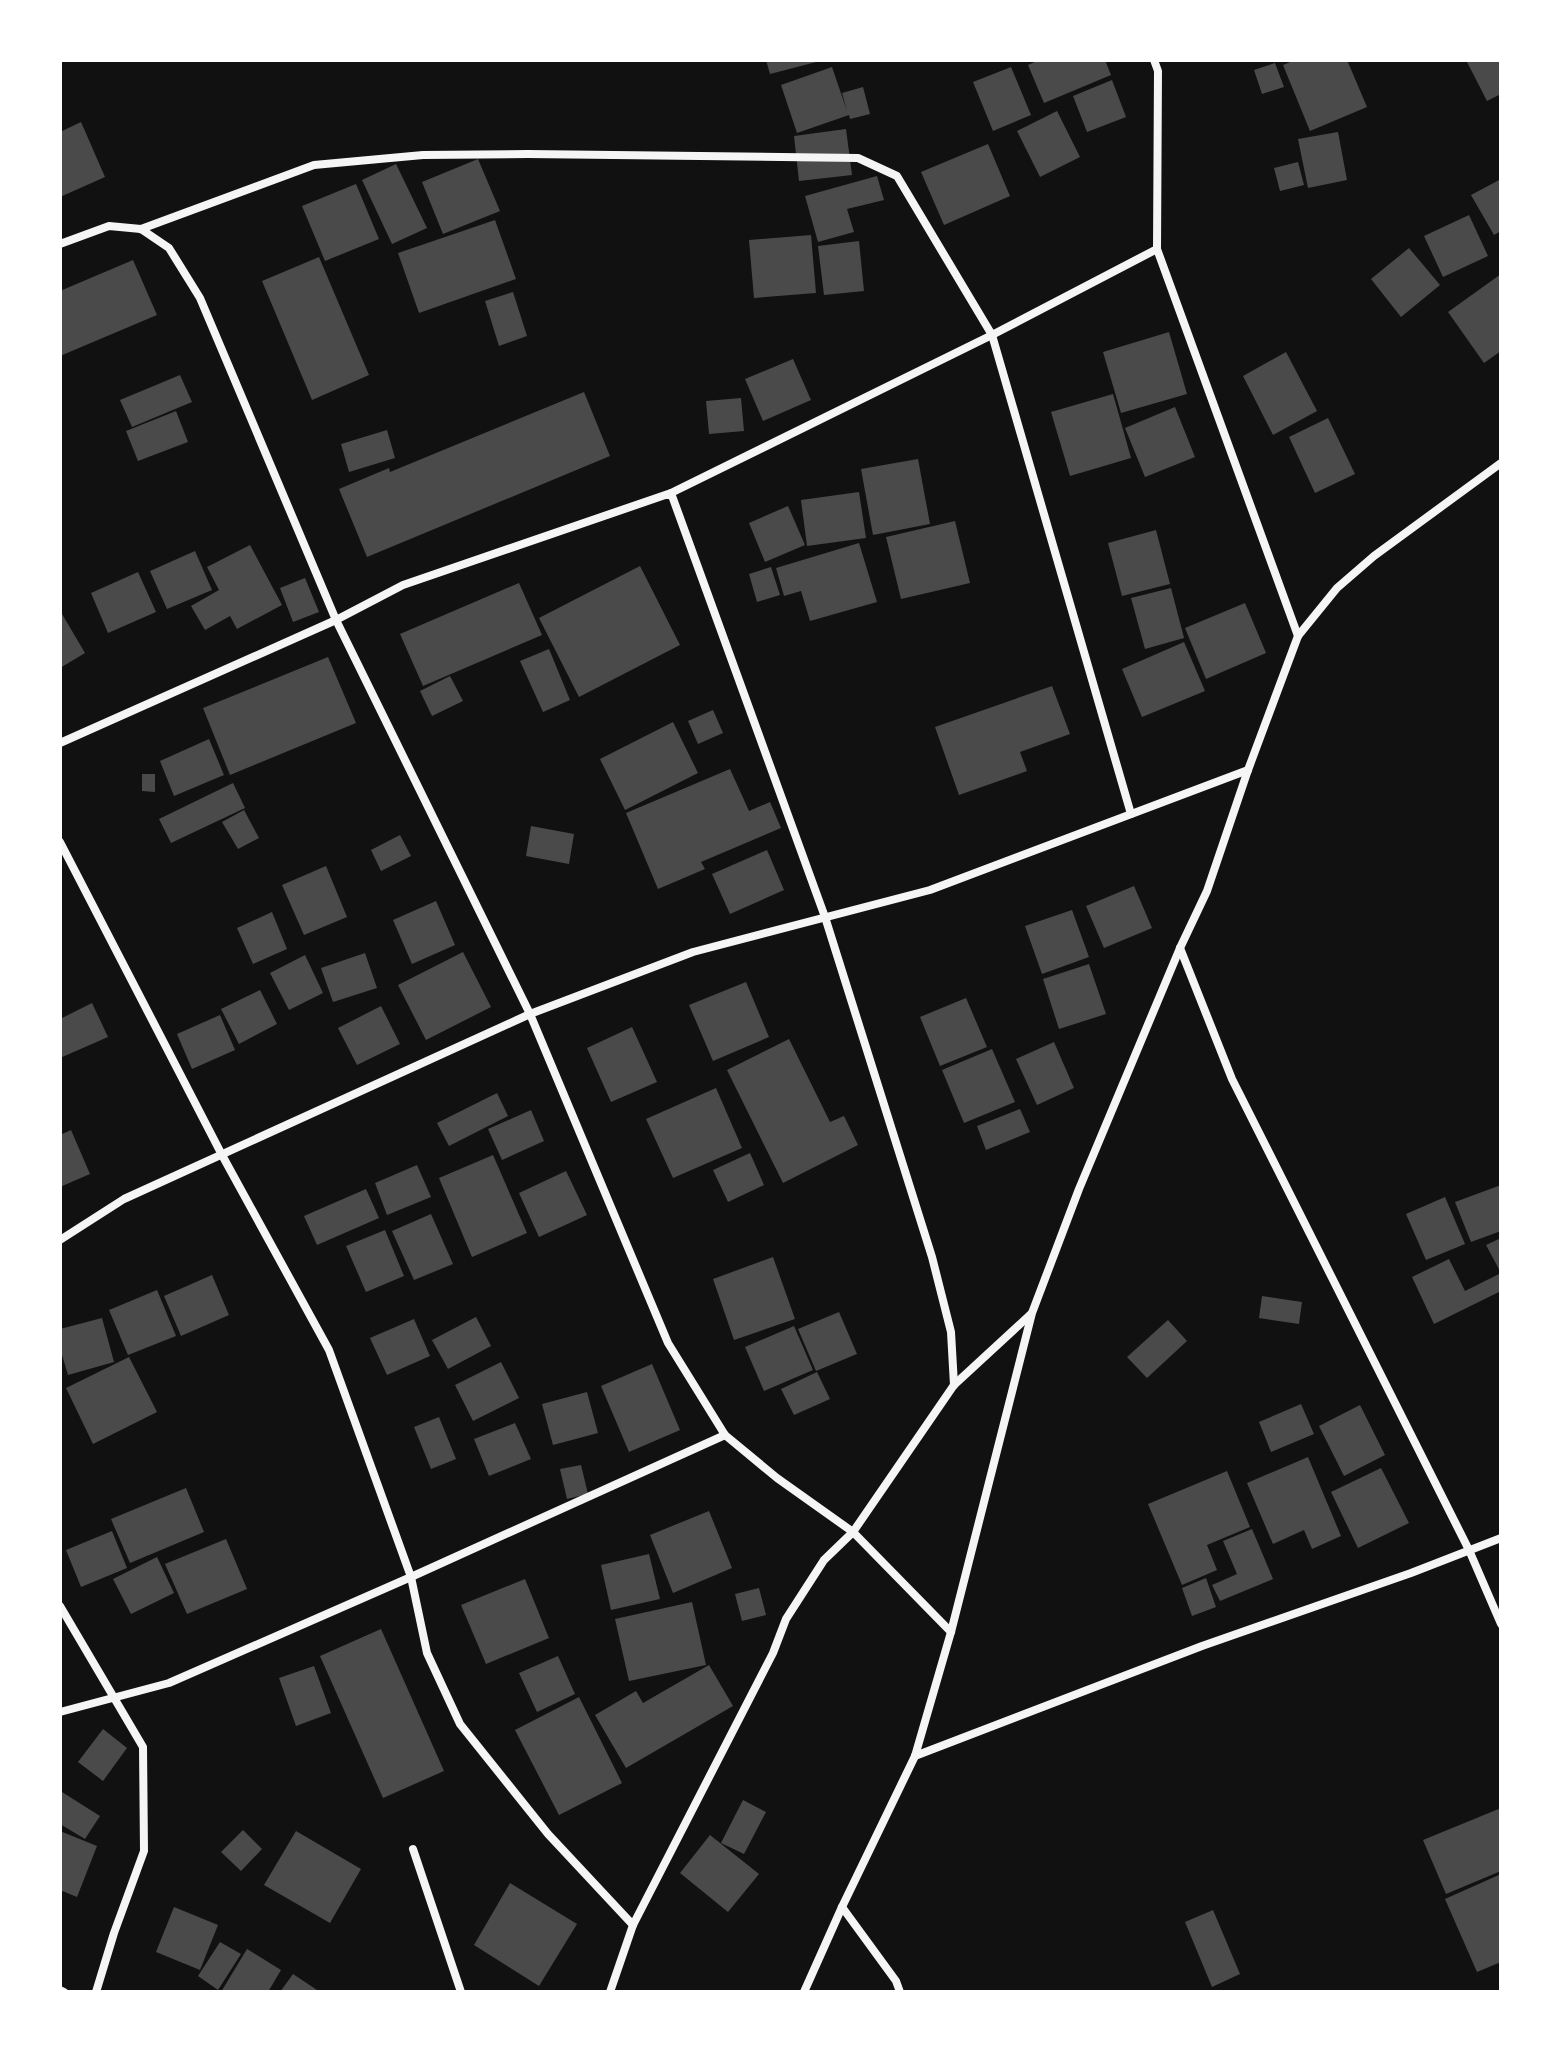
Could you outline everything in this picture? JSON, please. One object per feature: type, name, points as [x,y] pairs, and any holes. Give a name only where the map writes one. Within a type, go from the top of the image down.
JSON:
[{"type":"street","points":[[1154,60],[1158,71],[1157,249],[1298,636]]},
{"type":"street","points":[[60,244],[109,226],[141,229],[314,165],[438,154],[858,158],[897,176],[992,335],[1131,814]]},
{"type":"street","points":[[141,229],[169,248],[200,298],[336,620],[530,1014],[668,1343],[725,1435],[777,1478],[853,1532],[951,1632]]},
{"type":"street","points":[[60,743],[336,620],[403,585],[671,493],[992,335],[1157,249]]},
{"type":"street","points":[[804,1992],[915,1756],[951,1632],[1032,1313],[1079,1189],[1207,891],[1298,636],[1346,580],[1374,556],[1501,463]]},
{"type":"street","points":[[671,493],[825,917],[932,1257],[951,1332],[954,1385]]},
{"type":"street","points":[[60,1240],[124,1199],[530,1014],[693,952],[930,890],[1248,770]]},
{"type":"street","points":[[60,842],[222,1155],[329,1350],[411,1577],[427,1653],[460,1724],[548,1834],[633,1925]]},
{"type":"street","points":[[1180,948],[1232,1079],[1469,1550],[1501,1624]]},
{"type":"street","points":[[610,1992],[633,1925],[773,1653],[786,1619],[824,1560],[853,1532],[954,1385],[1032,1313]]},
{"type":"street","points":[[60,1712],[169,1683],[725,1435]]},
{"type":"street","points":[[915,1756],[1202,1646],[1501,1538]]},
{"type":"street","points":[[60,1606],[143,1747],[144,1851],[96,1992]]},
{"type":"street","points":[[413,1849],[461,1992]]},
{"type":"street","points":[[842,1907],[896,1981],[900,1992]]},
{"type":"building","points":[[766,60],[820,60],[820,61],[770,74]]},
{"type":"building","points":[[1039,60],[1105,60],[1111,75],[1044,103],[1028,65]]},
{"type":"building","points":[[1295,60],[1347,60],[1367,107],[1310,131],[1283,65]]},
{"type":"building","points":[[1466,60],[1501,60],[1501,94],[1487,101]]},
{"type":"building","points":[[1275,63],[1284,87],[1262,94],[1254,70]]},
{"type":"building","points":[[832,67],[847,111],[842,93],[863,87],[870,114],[850,119],[849,115],[797,133],[781,85]]},
{"type":"building","points":[[1011,67],[1031,115],[993,131],[973,82]]},
{"type":"building","points":[[1112,80],[1126,117],[1087,132],[1073,96]]},
{"type":"building","points":[[1057,111],[1080,157],[1040,177],[1017,131]]},
{"type":"building","points":[[81,122],[105,177],[60,197],[60,132]]},
{"type":"building","points":[[846,129],[852,175],[799,181],[794,136]]},
{"type":"building","points":[[1338,132],[1347,180],[1308,188],[1298,139]]},
{"type":"building","points":[[988,144],[1010,196],[944,225],[921,172]]},
{"type":"building","points":[[478,159],[500,211],[443,234],[422,182]]},
{"type":"building","points":[[1298,162],[1304,185],[1280,191],[1274,168]]},
{"type":"building","points":[[396,164],[427,228],[392,244],[362,180]]},
{"type":"building","points":[[877,176],[884,200],[847,209],[854,232],[818,242],[805,196]]},
{"type":"building","points":[[1501,179],[1501,231],[1494,235],[1471,195]]},
{"type":"building","points":[[356,184],[379,239],[325,261],[302,206]]},
{"type":"building","points":[[1469,215],[1488,256],[1443,277],[1424,236]]},
{"type":"building","points":[[495,220],[516,279],[419,313],[398,253]]},
{"type":"building","points":[[811,235],[816,293],[754,298],[749,240]]},
{"type":"building","points":[[859,241],[864,291],[824,295],[818,246]]},
{"type":"building","points":[[1409,248],[1440,285],[1401,317],[1371,279]]},
{"type":"building","points":[[319,257],[369,375],[312,400],[262,281]]},
{"type":"building","points":[[133,260],[157,315],[60,356],[60,291]]},
{"type":"building","points":[[1501,274],[1501,351],[1484,363],[1448,312]]},
{"type":"building","points":[[513,292],[527,336],[499,346],[485,301]]},
{"type":"building","points":[[1169,332],[1187,394],[1121,413],[1103,352]]},
{"type":"building","points":[[1286,352],[1317,411],[1273,435],[1243,376]]},
{"type":"building","points":[[793,359],[811,400],[763,421],[745,379]]},
{"type":"building","points":[[180,375],[192,402],[132,427],[120,400]]},
{"type":"building","points":[[584,392],[610,456],[367,557],[339,489],[389,468],[390,472]]},
{"type":"building","points":[[1113,394],[1131,458],[1070,476],[1051,412]]},
{"type":"building","points":[[741,398],[744,431],[709,434],[706,401]]},
{"type":"building","points":[[1175,407],[1195,457],[1145,477],[1125,428]]},
{"type":"building","points":[[176,411],[188,442],[138,461],[126,431]]},
{"type":"building","points":[[1328,418],[1355,474],[1315,493],[1289,437]]},
{"type":"building","points":[[387,430],[395,458],[349,472],[341,444]]},
{"type":"building","points":[[918,459],[930,524],[873,535],[861,469]]},
{"type":"building","points":[[859,492],[866,538],[807,546],[801,500]]},
{"type":"building","points":[[788,506],[805,545],[765,562],[749,523]]},
{"type":"building","points":[[955,521],[970,583],[901,599],[886,537]]},
{"type":"building","points":[[1156,530],[1170,584],[1122,596],[1108,543]]},
{"type":"building","points":[[859,543],[877,602],[810,621],[801,591],[784,596],[776,568]]},
{"type":"building","points":[[250,545],[282,605],[237,629],[230,616],[205,630],[191,606],[219,590],[207,567]]},
{"type":"building","points":[[195,551],[212,590],[167,609],[150,571]]},
{"type":"building","points":[[640,566],[680,645],[579,697],[539,618]]},
{"type":"building","points":[[771,567],[780,595],[757,602],[749,574]]},
{"type":"building","points":[[138,572],[156,612],[108,633],[91,593]]},
{"type":"building","points":[[305,578],[319,612],[293,622],[280,588]]},
{"type":"building","points":[[519,583],[542,635],[423,686],[400,634]]},
{"type":"building","points":[[1171,588],[1184,638],[1145,649],[1131,598]]},
{"type":"building","points":[[1245,603],[1266,653],[1206,679],[1185,628]]},
{"type":"building","points":[[60,615],[85,653],[60,668]]},
{"type":"building","points":[[1184,642],[1205,691],[1142,717],[1122,669]]},
{"type":"building","points":[[549,649],[570,700],[543,712],[520,661]]},
{"type":"building","points":[[328,657],[356,723],[230,775],[203,708]]},
{"type":"building","points":[[450,676],[463,701],[432,716],[420,691]]},
{"type":"building","points":[[1052,686],[1070,734],[1020,752],[1027,771],[959,795],[935,727]]},
{"type":"building","points":[[713,710],[723,733],[698,744],[688,721]]},
{"type":"building","points":[[673,722],[698,773],[625,810],[600,759]]},
{"type":"building","points":[[209,739],[224,775],[174,796],[160,761]]},
{"type":"building","points":[[730,769],[749,811],[770,802],[781,828],[701,862],[705,869],[658,889],[626,813]]},
{"type":"building","points":[[142,774],[155,774],[155,792],[142,791]]},
{"type":"building","points":[[233,783],[245,808],[171,843],[159,819]]},
{"type":"building","points":[[244,810],[259,838],[238,849],[222,822]]},
{"type":"building","points":[[531,826],[574,834],[569,864],[526,856]]},
{"type":"building","points":[[400,835],[411,856],[381,871],[371,850]]},
{"type":"building","points":[[767,850],[784,890],[730,914],[712,874]]},
{"type":"building","points":[[326,866],[347,917],[304,935],[282,885]]},
{"type":"building","points":[[1134,886],[1152,928],[1104,948],[1086,906]]},
{"type":"building","points":[[436,901],[455,945],[412,964],[393,920]]},
{"type":"building","points":[[1072,910],[1089,957],[1042,974],[1025,926]]},
{"type":"building","points":[[272,912],[287,949],[253,964],[237,928]]},
{"type":"building","points":[[463,952],[491,1007],[426,1040],[398,985]]},
{"type":"building","points":[[365,953],[377,988],[333,1002],[321,968]]},
{"type":"building","points":[[305,955],[323,993],[289,1010],[270,973]]},
{"type":"building","points":[[1089,964],[1106,1014],[1059,1029],[1043,979]]},
{"type":"building","points":[[746,982],[769,1037],[713,1061],[689,1005]]},
{"type":"building","points":[[260,990],[277,1024],[239,1044],[221,1009]]},
{"type":"building","points":[[966,998],[987,1047],[940,1066],[920,1017]]},
{"type":"building","points":[[92,1003],[108,1037],[60,1058],[60,1019]]},
{"type":"building","points":[[381,1006],[400,1044],[357,1065],[338,1028]]},
{"type":"building","points":[[220,1015],[235,1050],[192,1069],[177,1034]]},
{"type":"building","points":[[632,1027],[657,1082],[611,1102],[587,1048]]},
{"type":"building","points":[[789,1039],[830,1122],[844,1116],[858,1145],[783,1183],[727,1070]]},
{"type":"building","points":[[1054,1042],[1074,1088],[1037,1105],[1016,1059]]},
{"type":"building","points":[[992,1049],[1015,1102],[964,1123],[942,1070]]},
{"type":"building","points":[[716,1088],[742,1148],[673,1178],[646,1119]]},
{"type":"building","points":[[497,1093],[508,1116],[449,1146],[437,1123]]},
{"type":"building","points":[[1020,1109],[1030,1132],[986,1150],[977,1126]]},
{"type":"building","points":[[531,1110],[544,1141],[502,1160],[488,1129]]},
{"type":"building","points":[[71,1130],[90,1174],[60,1187],[60,1135]]},
{"type":"building","points":[[750,1153],[764,1185],[728,1202],[713,1170]]},
{"type":"building","points":[[493,1155],[527,1233],[472,1257],[439,1178]]},
{"type":"building","points":[[417,1165],[431,1197],[387,1215],[375,1183]]},
{"type":"building","points":[[566,1171],[587,1215],[539,1237],[519,1193]]},
{"type":"building","points":[[1501,1185],[1501,1231],[1471,1242],[1455,1202]]},
{"type":"building","points":[[366,1189],[379,1218],[317,1245],[304,1216]]},
{"type":"building","points":[[1445,1197],[1465,1244],[1426,1260],[1406,1214]]},
{"type":"building","points":[[431,1214],[453,1264],[414,1280],[392,1231]]},
{"type":"building","points":[[385,1230],[404,1276],[366,1292],[346,1246]]},
{"type":"building","points":[[1501,1238],[1501,1273],[1486,1245]]},
{"type":"building","points":[[773,1257],[795,1319],[734,1340],[713,1279]]},
{"type":"building","points":[[1449,1259],[1465,1291],[1501,1273],[1501,1291],[1434,1324],[1412,1277]]},
{"type":"building","points":[[212,1275],[229,1315],[181,1336],[164,1296]]},
{"type":"building","points":[[157,1290],[176,1336],[128,1355],[109,1310]]},
{"type":"building","points":[[1262,1296],[1302,1302],[1299,1324],[1259,1318]]},
{"type":"building","points":[[839,1312],[857,1354],[816,1371],[798,1329]]},
{"type":"building","points":[[476,1317],[491,1346],[448,1369],[432,1340]]},
{"type":"building","points":[[102,1318],[114,1362],[68,1375],[60,1348],[60,1329]]},
{"type":"building","points":[[414,1319],[430,1356],[387,1375],[370,1338]]},
{"type":"building","points":[[1168,1320],[1187,1341],[1147,1378],[1127,1357]]},
{"type":"building","points":[[794,1326],[813,1370],[764,1391],[745,1347]]},
{"type":"building","points":[[129,1357],[157,1412],[93,1444],[66,1388]]},
{"type":"building","points":[[501,1362],[519,1398],[473,1421],[455,1385]]},
{"type":"building","points":[[652,1364],[680,1430],[629,1452],[601,1386]]},
{"type":"building","points":[[817,1372],[830,1399],[794,1415],[781,1389]]},
{"type":"building","points":[[587,1392],[598,1433],[553,1445],[542,1404]]},
{"type":"building","points":[[1301,1404],[1314,1434],[1271,1452],[1259,1422]]},
{"type":"building","points":[[1360,1405],[1385,1455],[1344,1476],[1319,1426]]},
{"type":"building","points":[[439,1417],[456,1459],[431,1469],[414,1427]]},
{"type":"building","points":[[515,1423],[531,1459],[489,1476],[474,1439]]},
{"type":"building","points":[[1308,1457],[1341,1536],[1312,1549],[1304,1530],[1273,1544],[1247,1483]]},
{"type":"building","points":[[581,1465],[588,1494],[567,1499],[560,1469]]},
{"type":"building","points":[[1381,1468],[1409,1523],[1358,1548],[1331,1492]]},
{"type":"building","points":[[1227,1471],[1250,1527],[1207,1545],[1217,1570],[1182,1585],[1148,1504]]},
{"type":"building","points":[[186,1488],[204,1532],[130,1563],[111,1519]]},
{"type":"building","points":[[709,1511],[732,1568],[673,1593],[650,1535]]},
{"type":"building","points":[[1252,1529],[1273,1579],[1220,1601],[1212,1585],[1237,1574],[1223,1541]]},
{"type":"building","points":[[112,1531],[127,1568],[81,1587],[66,1550]]},
{"type":"building","points":[[226,1539],[247,1589],[187,1614],[165,1564]]},
{"type":"building","points":[[649,1554],[660,1599],[611,1610],[601,1565]]},
{"type":"building","points":[[157,1557],[174,1593],[131,1614],[113,1579]]},
{"type":"building","points":[[1206,1578],[1216,1607],[1192,1616],[1182,1588]]},
{"type":"building","points":[[525,1579],[549,1638],[486,1664],[461,1605]]},
{"type":"building","points":[[759,1588],[766,1615],[742,1621],[735,1594]]},
{"type":"building","points":[[692,1602],[706,1665],[629,1681],[615,1619]]},
{"type":"building","points":[[381,1629],[444,1771],[383,1798],[320,1656]]},
{"type":"building","points":[[558,1656],[575,1694],[537,1712],[519,1673]]},
{"type":"building","points":[[709,1665],[733,1706],[626,1768],[595,1715],[636,1691],[643,1703]]},
{"type":"building","points":[[314,1666],[331,1713],[296,1726],[279,1678]]},
{"type":"building","points":[[579,1697],[622,1783],[559,1815],[515,1730]]},
{"type":"building","points":[[103,1729],[127,1748],[103,1781],[78,1762]]},
{"type":"building","points":[[62,1792],[100,1816],[85,1839],[60,1824]]},
{"type":"building","points":[[743,1800],[766,1812],[744,1854],[721,1843]]},
{"type":"building","points":[[1501,1808],[1501,1871],[1446,1894],[1423,1840]]},
{"type":"building","points":[[243,1830],[262,1849],[241,1871],[221,1852]]},
{"type":"building","points":[[60,1831],[97,1846],[77,1897],[60,1890]]},
{"type":"building","points":[[296,1831],[361,1869],[330,1923],[264,1885]]},
{"type":"building","points":[[710,1835],[759,1874],[728,1912],[680,1873]]},
{"type":"building","points":[[1501,1874],[1501,1962],[1477,1972],[1445,1899]]},
{"type":"building","points":[[510,1883],[577,1924],[539,1986],[474,1945]]},
{"type":"building","points":[[174,1907],[218,1925],[200,1970],[156,1952]]},
{"type":"building","points":[[1213,1910],[1240,1974],[1212,1987],[1185,1922]]},
{"type":"building","points":[[220,1942],[241,1954],[218,1990],[198,1976]]},
{"type":"building","points":[[247,1949],[281,1970],[268,1992],[221,1992]]},
{"type":"building","points":[[293,1974],[320,1992],[280,1992]]}]
